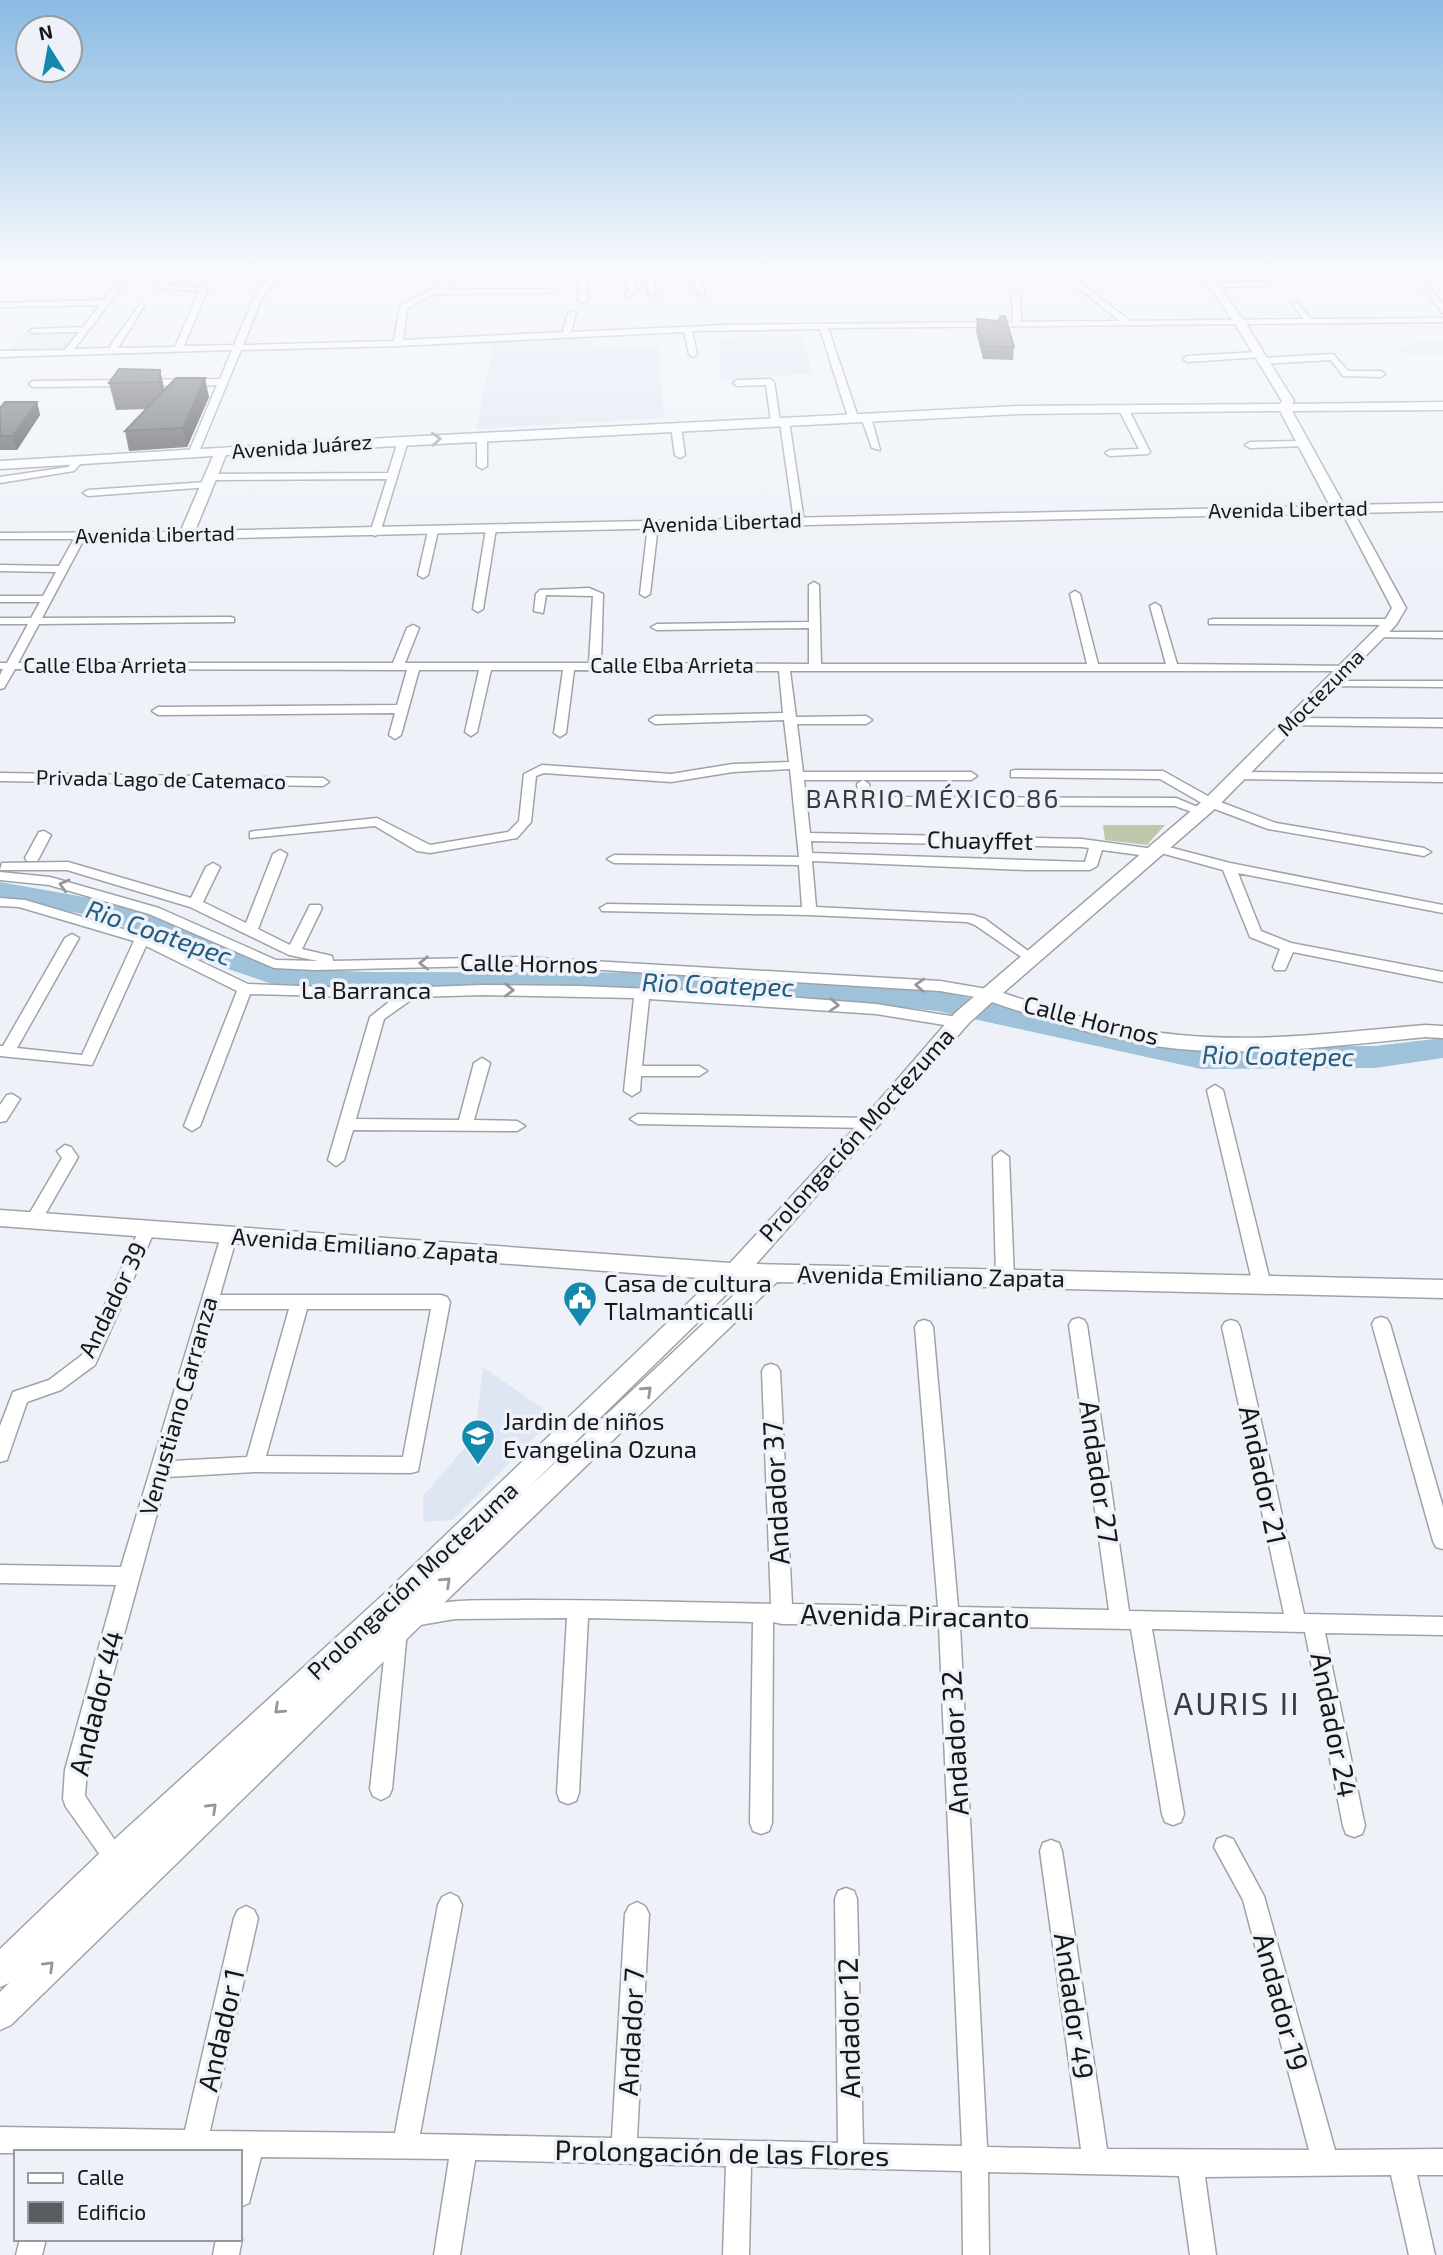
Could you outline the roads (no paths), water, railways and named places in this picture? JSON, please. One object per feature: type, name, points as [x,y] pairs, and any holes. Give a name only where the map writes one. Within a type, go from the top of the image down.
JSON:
[{"type":"street","points":[[193,454],[227,376]]},
{"type":"street","points":[[843,376],[859,417],[877,448]]},
{"type":"street","points":[[1213,622],[1395,615],[1350,516],[1339,509],[1302,444],[1283,408],[1288,401],[1272,376]]},
{"type":"street","points":[[33,384],[225,382]]},
{"type":"street","points":[[737,383],[770,382],[799,521]]},
{"type":"street","name":"Avenida Juárez","points":[[0,465],[859,417],[1123,408],[1443,406]]},
{"type":"street","points":[[1110,453],[1145,452],[1123,408]]},
{"type":"street","points":[[676,426],[680,455]]},
{"type":"street","points":[[482,437],[482,466]]},
{"type":"street","points":[[375,533],[403,441]]},
{"type":"street","points":[[1250,445],[1302,444]]},
{"type":"street","points":[[186,535],[221,452]]},
{"type":"street","points":[[0,480],[71,469],[78,461]]},
{"type":"street","points":[[88,493],[209,481],[392,476]]},
{"type":"street","name":"Avenida Libertad","points":[[0,537],[375,533],[1443,507]]},
{"type":"street","points":[[645,594],[653,525]]},
{"type":"street","points":[[478,609],[491,529]]},
{"type":"street","points":[[423,575],[433,531]]},
{"type":"street","points":[[0,686],[5,666],[34,621],[80,537]]},
{"type":"street","points":[[0,568],[62,569]]},
{"type":"street","points":[[814,585],[815,667]]},
{"type":"street","points":[[539,611],[541,594],[544,592],[596,592],[595,666]]},
{"type":"street","points":[[1075,594],[1093,667]]},
{"type":"street","points":[[0,599],[46,599]]},
{"type":"street","points":[[1155,606],[1172,667]]},
{"type":"street","name":"Moctezuma","points":[[1240,776],[1379,635],[1395,615]]},
{"type":"street","points":[[0,621],[230,620]]},
{"type":"street","points":[[657,627],[814,625]]},
{"type":"street","points":[[398,666],[413,628]]},
{"type":"street","points":[[1379,635],[1443,635]]},
{"type":"street","name":"Calle Elba Arrieta","points":[[5,666],[1345,668]]},
{"type":"street","points":[[395,735],[414,666]]},
{"type":"street","points":[[471,732],[486,666]]},
{"type":"street","points":[[560,733],[569,666]]},
{"type":"street","points":[[784,667],[804,837],[809,911]]},
{"type":"street","points":[[1328,684],[1443,684]]},
{"type":"street","points":[[158,711],[402,709]]},
{"type":"street","points":[[655,720],[866,720]]},
{"type":"street","points":[[1291,722],[1443,723]]},
{"type":"street","points":[[255,835],[377,822],[422,848],[430,849],[512,835],[525,822],[530,774],[542,769],[671,778],[733,768],[971,776]]},
{"type":"street","points":[[1015,774],[1163,775],[1206,807]]},
{"type":"street","points":[[1240,776],[1443,778]]},
{"type":"street","name":"Prolongación Moctezuma","points":[[0,2014],[137,1881],[401,1616],[735,1272],[871,1123],[960,1020],[1158,851],[1240,776]]},
{"type":"street","name":"Privada Lago de Catemaco","points":[[0,777],[323,782]]},
{"type":"street","points":[[863,784],[865,797],[872,801],[1176,802],[1206,807],[1273,826],[1424,852]]},
{"type":"street","points":[[33,858],[44,835]]},
{"type":"street","name":"Chuayffet","points":[[804,837],[1097,845],[1158,851],[1443,909]]},
{"type":"street","points":[[614,859],[806,859],[1090,866],[1097,845]]},
{"type":"street","points":[[250,931],[279,855]]},
{"type":"street","points":[[0,858],[33,858],[68,866],[195,904],[294,952],[348,964]]},
{"type":"street","points":[[0,867],[68,866]]},
{"type":"street","points":[[195,904],[213,867]]},
{"type":"street","points":[[1230,867],[1255,934],[1288,947],[1443,977]]},
{"type":"street","name":"Calle Hornos","points":[[0,876],[50,881],[154,911],[274,964],[522,961],[940,986],[985,996],[1070,1022],[1178,1042],[1275,1045],[1425,1031],[1443,1032]]},
{"type":"street","name":"La Barranca","points":[[0,902],[20,903],[142,939],[245,989],[411,993],[497,990],[642,994],[876,1009],[960,1020]]},
{"type":"street","points":[[294,952],[315,908]]},
{"type":"street","points":[[607,908],[809,911],[968,918],[980,922],[1030,959]]},
{"type":"street","points":[[72,938],[4,1052],[87,1061],[142,939]]},
{"type":"street","points":[[1280,967],[1288,947]]},
{"type":"street","points":[[192,1126],[245,989]]},
{"type":"street","points":[[336,1160],[377,1017],[411,993]]},
{"type":"street","points":[[632,1091],[642,994]]},
{"type":"street","points":[[465,1126],[482,1063]]},
{"type":"street","points":[[634,1071],[699,1071]]},
{"type":"street","points":[[1215,1090],[1262,1284]]},
{"type":"street","points":[[0,1117],[12,1099]]},
{"type":"street","points":[[638,1119],[871,1123]]},
{"type":"street","points":[[346,1124],[517,1126]]},
{"type":"street","points":[[33,1221],[70,1157],[65,1152]]},
{"type":"street","points":[[1001,1157],[1005,1279]]},
{"type":"street","name":"Avenida Emiliano Zapata","points":[[1,1221],[33,1221],[771,1274],[1443,1289]]},
{"type":"street","name":"Andador 39","points":[[0,1454],[19,1397],[55,1385],[89,1360],[147,1230]]},
{"type":"street","name":"Venustiano Carranza","points":[[128,1576],[229,1236]]},
{"type":"street","name":"Prolongación Moctezuma","points":[[0,1971],[116,1859],[401,1616],[771,1274]]},
{"type":"street","points":[[161,1469],[254,1464],[411,1465],[441,1302],[209,1302]]},
{"type":"street","points":[[254,1464],[300,1302]]},
{"type":"street","points":[[1381,1324],[1443,1541]]},
{"type":"street","name":"Andador 27","points":[[1077,1325],[1130,1620]]},
{"type":"street","name":"Andador 21","points":[[1231,1326],[1304,1623]]},
{"type":"street","name":"Andador 32","points":[[924,1327],[949,1616],[975,2159],[976,2255]]},
{"type":"street","name":"Andador 37","points":[[771,1371],[772,1614]]},
{"type":"street","points":[[0,1574],[128,1576]]},
{"type":"street","name":"Andador 44","points":[[128,1576],[76,1770],[74,1799],[116,1859],[137,1881]]},
{"type":"street","points":[[568,1793],[578,1609]]},
{"type":"street","name":"Avenida Piracanto","points":[[401,1616],[455,1610],[578,1609],[1443,1626]]},
{"type":"street","points":[[761,1823],[772,1614]]},
{"type":"street","points":[[381,1789],[401,1616]]},
{"type":"street","points":[[1130,1620],[1174,1814]]},
{"type":"street","name":"Andador 24","points":[[1304,1623],[1354,1826]]},
{"type":"street","name":"Andador 19","points":[[1225,1847],[1253,1896],[1325,2161]]},
{"type":"street","name":"Andador 49","points":[[1051,1851],[1096,2162]]},
{"type":"street","name":"Andador 12","points":[[846,1899],[851,2156]]},
{"type":"street","points":[[405,2146],[450,1905]]},
{"type":"street","name":"Andador 7","points":[[624,2151],[637,1914]]},
{"type":"street","name":"Andador 1","points":[[195,2143],[246,1917]]},
{"type":"street","name":"Prolongación de las Flores","points":[[0,2140],[61,2146],[195,2143],[405,2146],[1189,2164],[1443,2162]]},
{"type":"street","points":[[242,2185],[251,2144]]},
{"type":"street","points":[[447,2255],[464,2147]]},
{"type":"street","points":[[736,2255],[739,2153]]},
{"type":"street","points":[[1401,2161],[1422,2255]]},
{"type":"street","points":[[1189,2164],[1203,2255]]},
{"type":"waterway","name":"Rio Coatepec","points":[[0,891],[108,909],[210,952],[281,977],[368,982],[763,983],[937,1001],[1201,1058],[1375,1057],[1443,1048]]},
{"type":"place","name":"Casa de cultura Tlalmanticalli","points":[[580,1328]]},
{"type":"place","name":"Jardin de niños Evangelina Ozuna","points":[[478,1466]]},
{"type":"district","name":"BARRIO MÉXICO 86","points":[[933,799]]},
{"type":"district","name":"AURIS II","points":[[1237,1704]]}]
